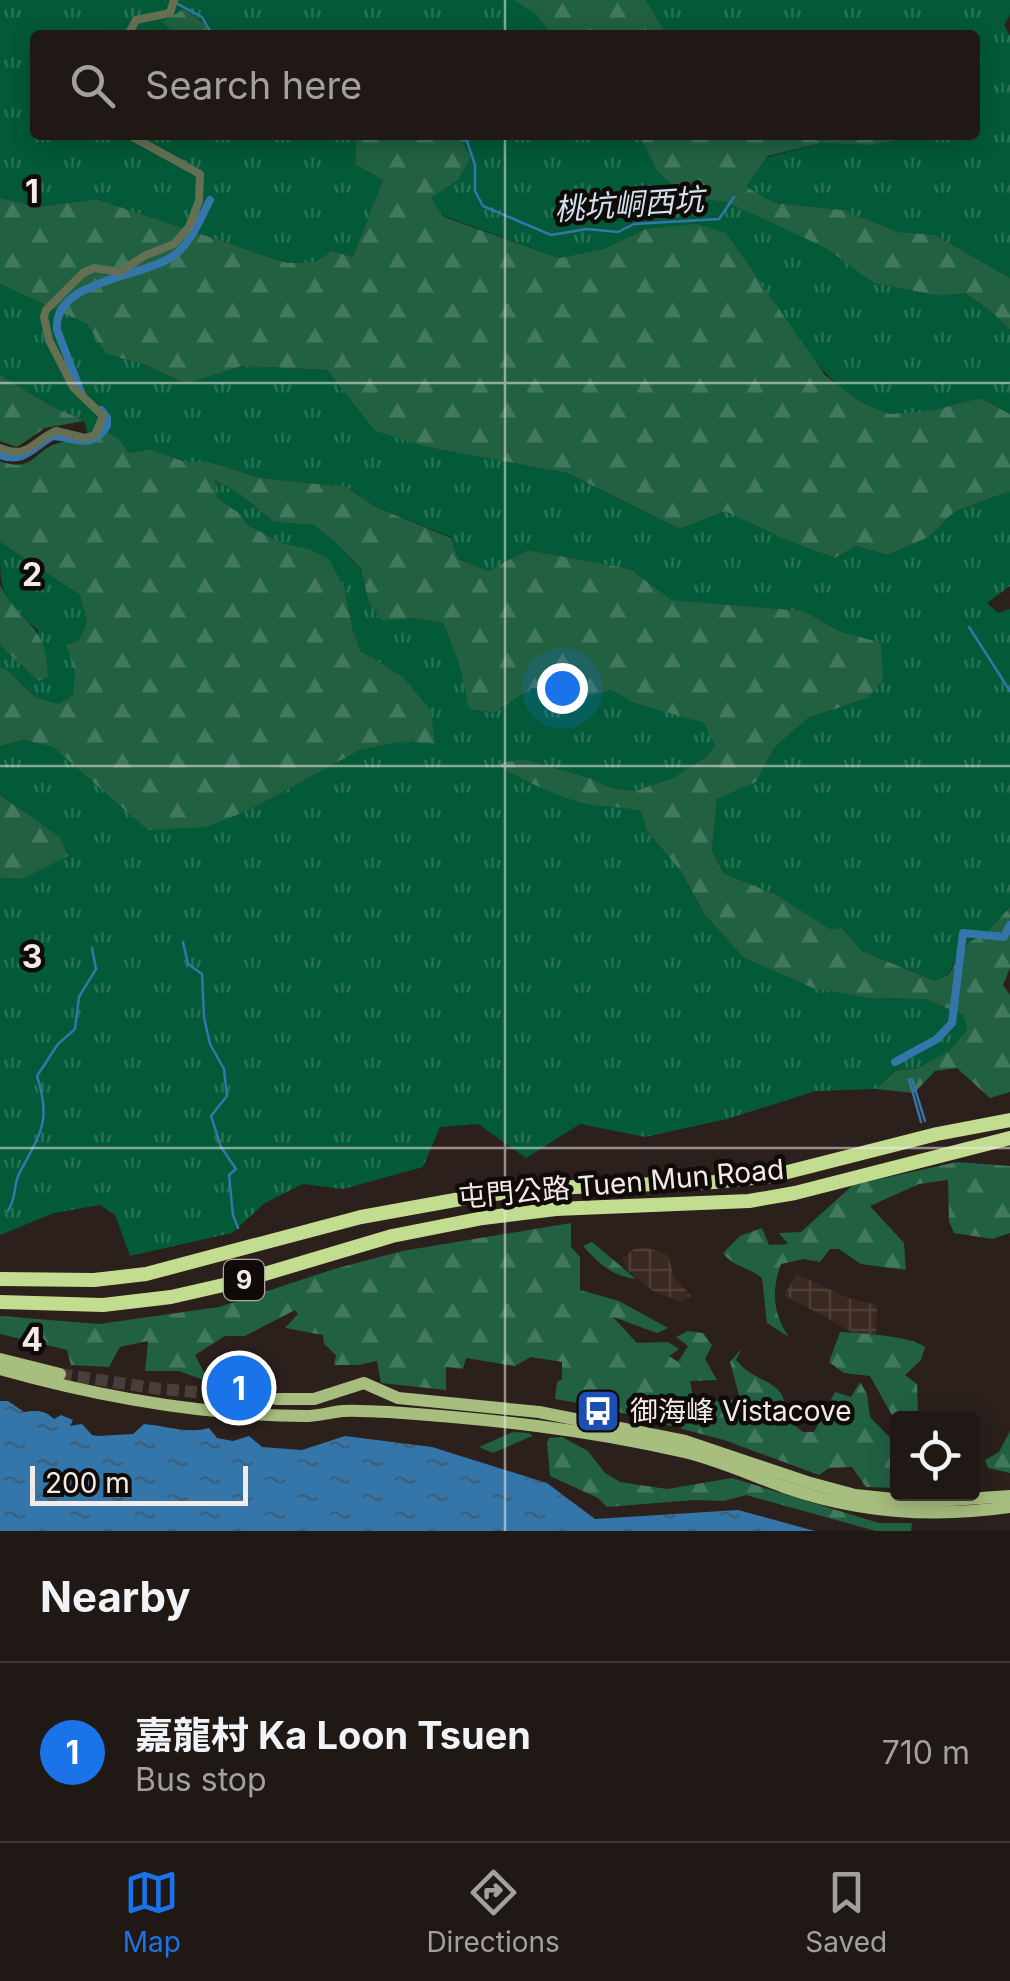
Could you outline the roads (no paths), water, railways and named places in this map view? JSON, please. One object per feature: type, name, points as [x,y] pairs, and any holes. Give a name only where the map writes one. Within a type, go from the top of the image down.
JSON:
[{"type":"highway","name":"屯門公路 Tuen Mun Road","points":[[0,1279],[94,1280],[146,1274],[362,1217],[477,1196],[547,1188],[772,1176],[1010,1120]]},
{"type":"highway","name":"屯門公路 Tuen Mun Road","points":[[0,1302],[102,1305],[171,1297],[241,1281],[392,1236],[483,1218],[556,1209],[749,1201],[795,1193],[1010,1138]]},
{"type":"main road","points":[[0,1359],[60,1374]]},
{"type":"main road","points":[[0,1369],[49,1383],[168,1405],[309,1416],[350,1410],[508,1421],[612,1436],[698,1455],[805,1494],[876,1510],[951,1513],[1010,1507]]},
{"type":"main road","points":[[276,1400],[314,1398],[359,1382],[398,1398],[539,1412],[668,1437],[855,1495],[923,1502],[1010,1496]]},
{"type":"main road","points":[[349,1386],[344,1396],[350,1410]]},
{"type":"main road","points":[[366,1412],[374,1402],[372,1389]]},
{"type":"street","points":[[131,30],[136,20],[172,12],[174,0]]},
{"type":"street","points":[[0,448],[17,454],[24,452],[56,431],[85,438],[96,435],[103,416],[73,387],[49,340],[44,324],[46,310],[88,270],[120,272],[144,256],[174,244],[190,226],[199,201],[200,174],[139,140]]},
{"type":"water","points":[[0,1401],[8,1401],[24,1412],[44,1412],[54,1419],[61,1415],[73,1420],[70,1426],[82,1424],[98,1436],[133,1434],[144,1424],[185,1430],[209,1428],[217,1438],[233,1441],[249,1436],[262,1447],[302,1450],[345,1436],[432,1447],[547,1483],[595,1519],[738,1510],[815,1531],[0,1531]]},
{"type":"waterway","name":"桃坑峒西坑","points":[[178,4],[202,17],[209,30]]},
{"type":"waterway","name":"桃坑峒西坑","points":[[463,140],[467,141],[475,165],[475,191],[483,206],[551,235],[587,229],[618,232],[634,224],[719,219],[734,197]]},
{"type":"waterway","points":[[82,395],[57,330],[59,314],[68,301],[83,291],[156,265],[177,253],[194,232],[210,200]]},
{"type":"waterway","points":[[0,455],[23,456],[53,436],[83,441],[95,438],[107,426],[101,410]]},
{"type":"waterway","points":[[969,627],[1010,691]]},
{"type":"waterway","points":[[895,1062],[937,1039],[952,1023],[963,933],[1004,937],[1010,925]]},
{"type":"waterway","points":[[183,942],[188,964],[202,974],[210,1044],[224,1069],[227,1096],[211,1116],[221,1147],[236,1169],[229,1175],[238,1228]]},
{"type":"waterway","points":[[8,1211],[19,1174],[42,1127],[43,1105],[37,1076],[58,1044],[75,1029],[79,997],[96,969],[92,948]]},
{"type":"waterway","points":[[909,1079],[921,1122]]},
{"type":"waterway","points":[[912,1079],[925,1121]]},
{"type":"tunnel","points":[[60,1374],[160,1389],[276,1399]]},
{"type":"place","name":"嘉龍村 Ka Loon Tsuen","points":[[239,1388]]},
{"type":"place","name":"御海峰 Vistacove","points":[[598,1411]]}]
